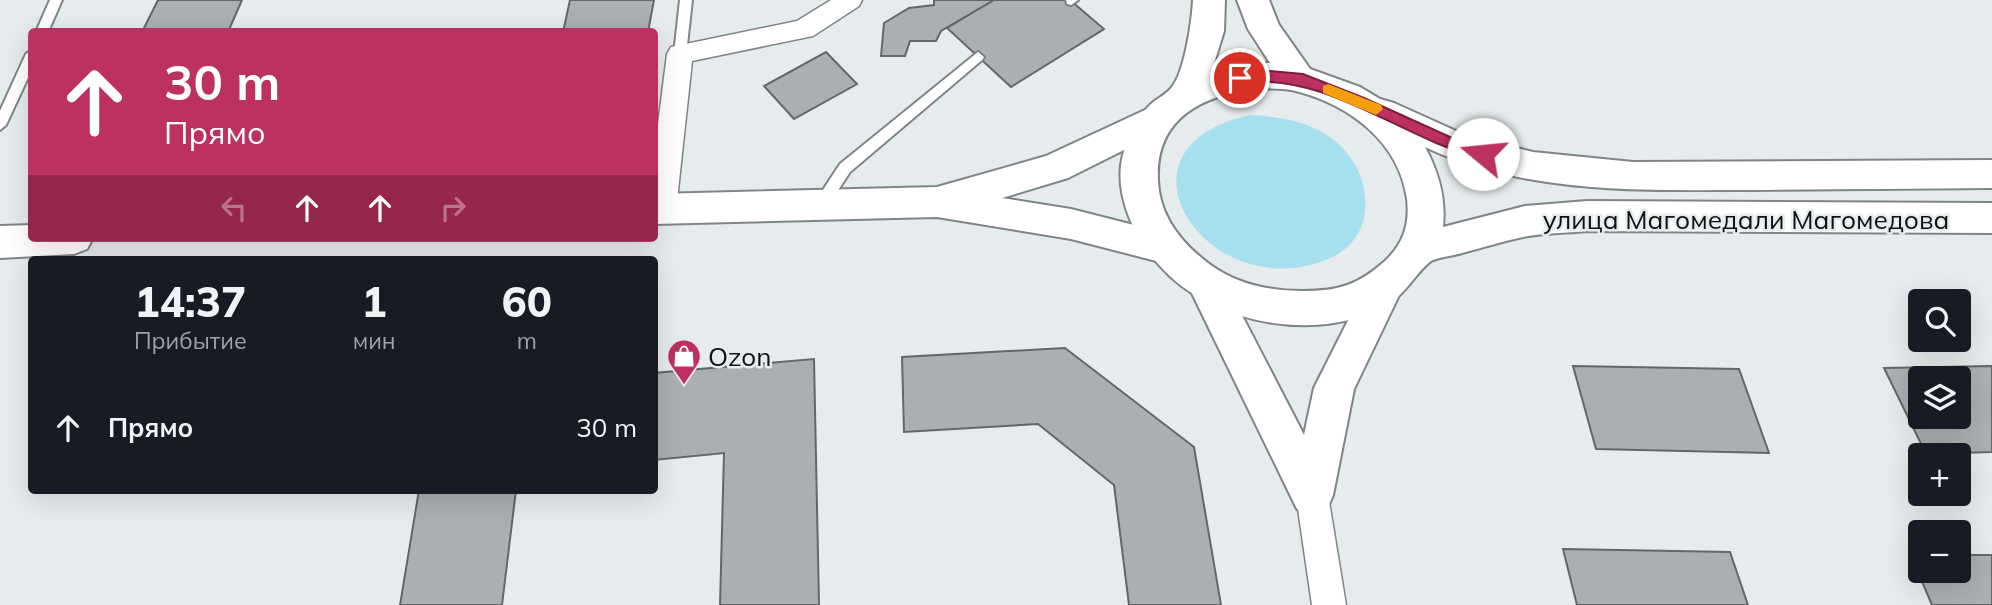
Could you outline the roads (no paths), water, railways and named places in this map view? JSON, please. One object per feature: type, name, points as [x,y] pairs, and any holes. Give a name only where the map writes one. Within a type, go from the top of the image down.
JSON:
[{"type":"main road","points":[[1188,93],[1208,31],[1209,0]]},
{"type":"main road","points":[[1253,0],[1264,29],[1298,78]]},
{"type":"main road","points":[[937,202],[1055,168],[1160,116],[1188,93],[1221,80],[1259,75],[1298,78],[1359,102],[1396,131],[1420,168],[1428,209],[1419,249],[1384,287],[1334,388],[1312,495]]},
{"type":"main road","name":"улица Магомедали Магомедова","points":[[1359,102],[1457,147],[1533,166],[1633,176],[1992,174]]},
{"type":"main road","points":[[1160,116],[1139,156],[1140,201],[1164,247],[1206,283],[1250,302],[1298,309],[1344,304],[1384,287]]},
{"type":"main road","points":[[658,209],[937,202],[1071,224],[1164,247]]},
{"type":"main road","name":"улица Магомедали Магомедова","points":[[1419,249],[1525,221],[1587,216],[1992,218]]},
{"type":"main road","points":[[0,242],[28,240]]},
{"type":"main road","points":[[1206,283],[1312,495]]},
{"type":"street","points":[[658,209],[680,54],[804,29],[850,0]]},
{"type":"street","points":[[1312,495],[1329,605]]},
{"type":"lane","points":[[44,28],[56,0]]},
{"type":"lane","points":[[680,54],[686,0]]},
{"type":"lane","points":[[821,205],[845,169],[978,57]]},
{"type":"lane","points":[[0,125],[28,63]]},
{"type":"place","name":"Ozon","points":[[684,386]]}]
